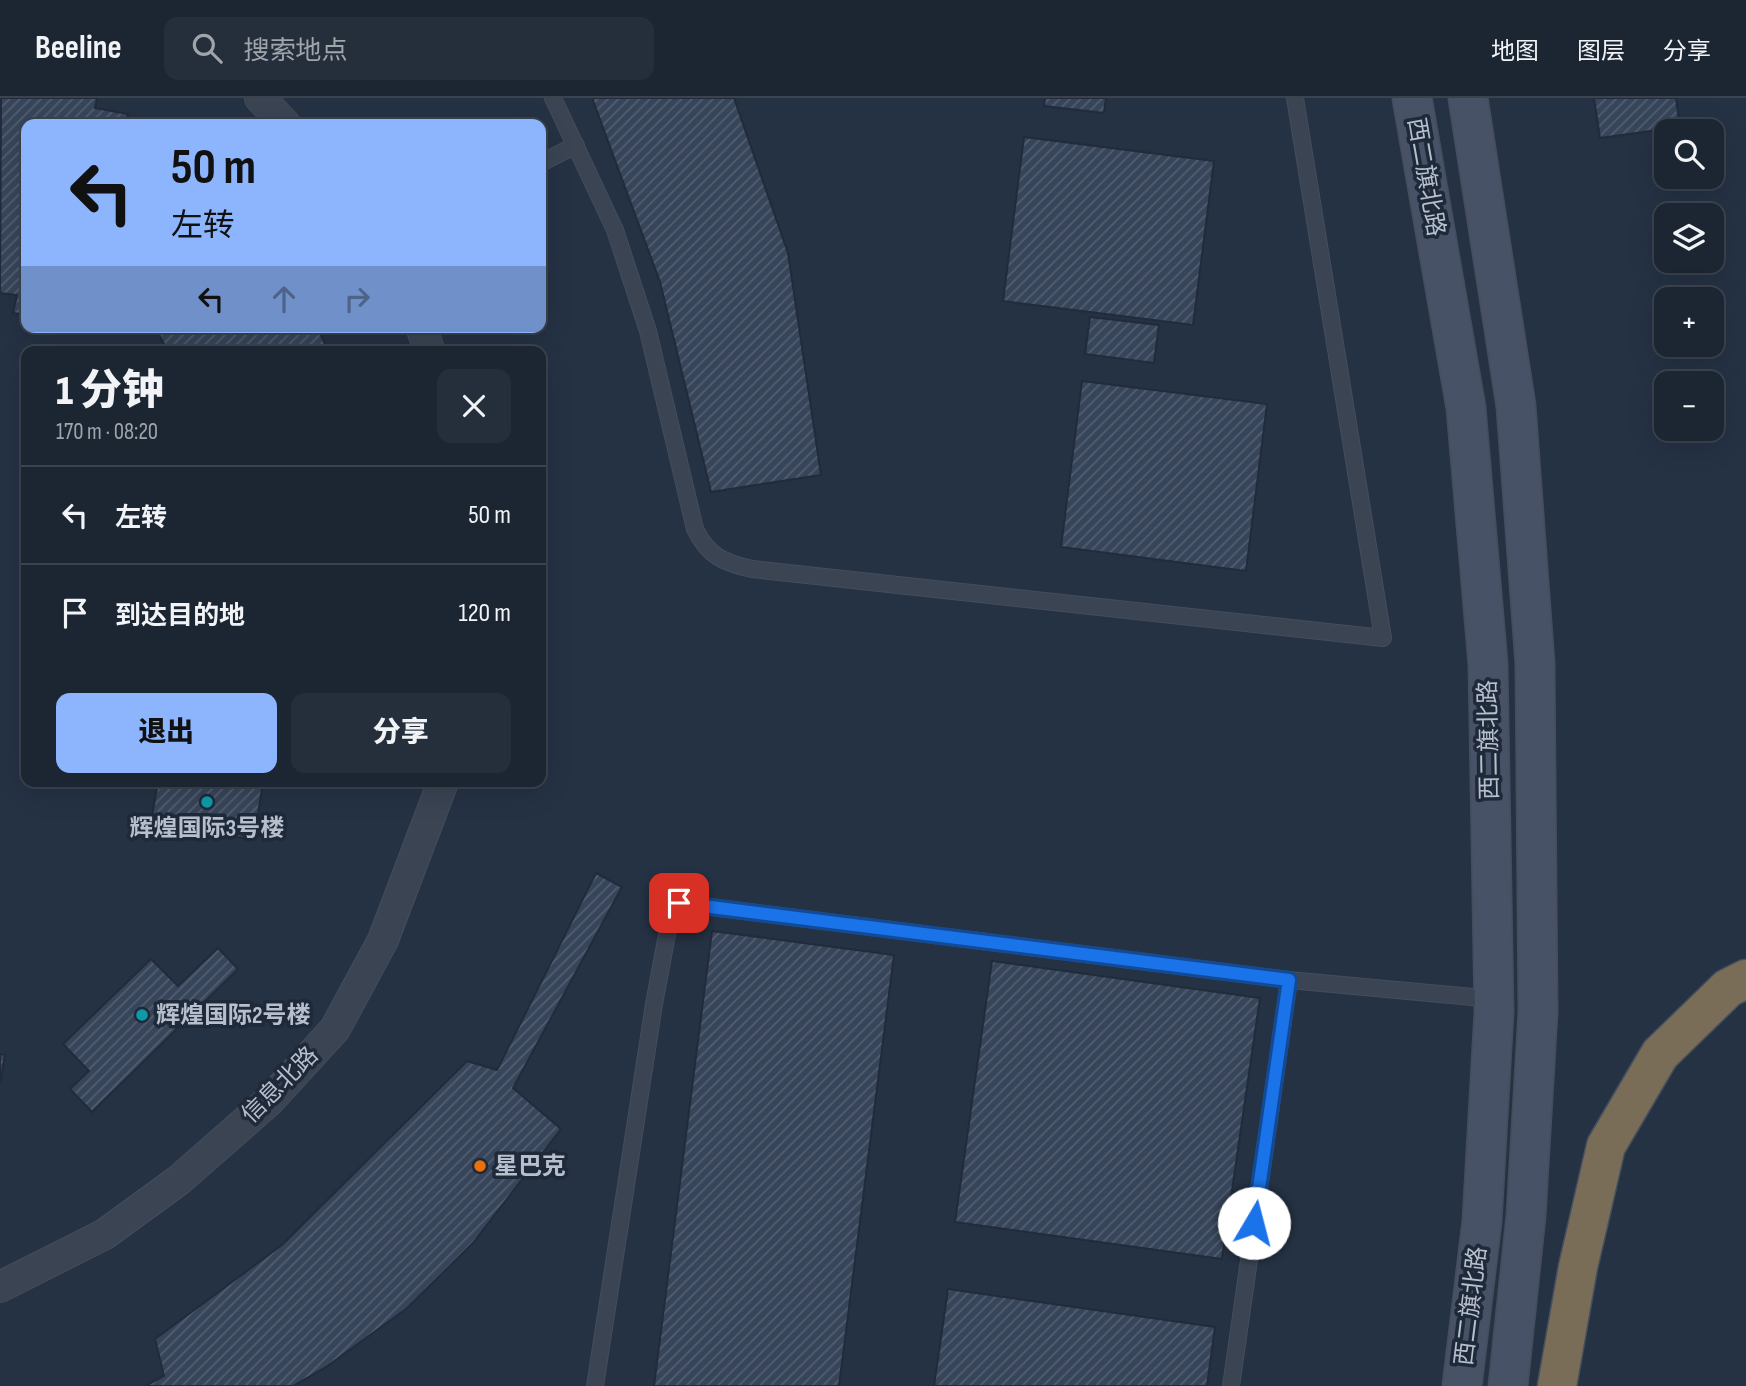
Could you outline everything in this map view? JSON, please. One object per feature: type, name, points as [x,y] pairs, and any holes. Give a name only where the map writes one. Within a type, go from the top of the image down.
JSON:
[{"type":"highway","points":[[1557,1386],[1578,1266],[1606,1146],[1660,1054],[1728,988],[1746,979]]},
{"type":"main road","name":"西二旗北路","points":[[1412,98],[1466,408],[1488,664],[1494,999],[1482,1221],[1462,1386]]},
{"type":"main road","name":"西二旗北路","points":[[1468,98],[1516,406],[1535,664],[1538,1012],[1526,1216],[1508,1386]]},
{"type":"street","points":[[260,98],[280,119]]},
{"type":"street","name":"信息北路","points":[[0,1287],[105,1234],[179,1181],[269,1101],[335,1029],[383,940],[441,787]]},
{"type":"lane","points":[[553,98],[615,230],[648,331],[695,529],[704,548],[723,562],[765,571],[1383,638],[1295,98]]},
{"type":"lane","points":[[546,160],[576,145]]},
{"type":"lane","points":[[595,1386],[654,1004],[672,908],[679,903],[1289,980],[1494,999]]},
{"type":"lane","points":[[1231,1386],[1289,980]]},
{"type":"building","points":[[1,98],[97,98],[95,108],[128,114],[127,119],[21,119],[21,314],[13,313],[17,295],[0,293]]},
{"type":"building","points":[[592,98],[734,98],[788,253],[821,475],[711,492],[660,282]]},
{"type":"building","points":[[1045,98],[1106,98],[1104,113],[1044,106]]},
{"type":"building","points":[[1594,98],[1676,98],[1679,119],[1654,119],[1654,131],[1600,138]]},
{"type":"building","points":[[1024,137],[1214,161],[1193,325],[1003,301]]},
{"type":"building","points":[[1090,317],[1159,325],[1154,363],[1085,354]]},
{"type":"building","points":[[158,333],[320,333],[326,346],[165,346]]},
{"type":"building","points":[[1082,381],[1267,404],[1246,571],[1061,547]]},
{"type":"building","name":"辉煌国际3号楼","points":[[157,787],[262,787],[254,840],[151,821]]},
{"type":"building","points":[[596,873],[622,887],[513,1088],[561,1129],[473,1243],[406,1309],[326,1367],[293,1386],[145,1386],[164,1376],[155,1339],[282,1245],[467,1061],[497,1070]]},
{"type":"building","points":[[712,931],[894,955],[839,1386],[654,1386]]},
{"type":"building","name":"辉煌国际2号楼","points":[[218,948],[238,969],[92,1112],[70,1089],[89,1071],[63,1044],[151,959],[178,986]]},
{"type":"building","points":[[992,961],[1260,998],[1222,1259],[955,1222]]},
{"type":"building","points":[[0,1054],[5,1055],[0,1084]]},
{"type":"building","points":[[948,1289],[1215,1327],[1207,1386],[934,1386]]},
{"type":"place","name":"辉煌国际3号楼","points":[[207,802]]},
{"type":"place","name":"辉煌国际2号楼","points":[[142,1015]]},
{"type":"place","name":"星巴克","points":[[480,1166]]},
{"type":"route","points":[[679,903],[1289,980],[1254,1223]]}]
